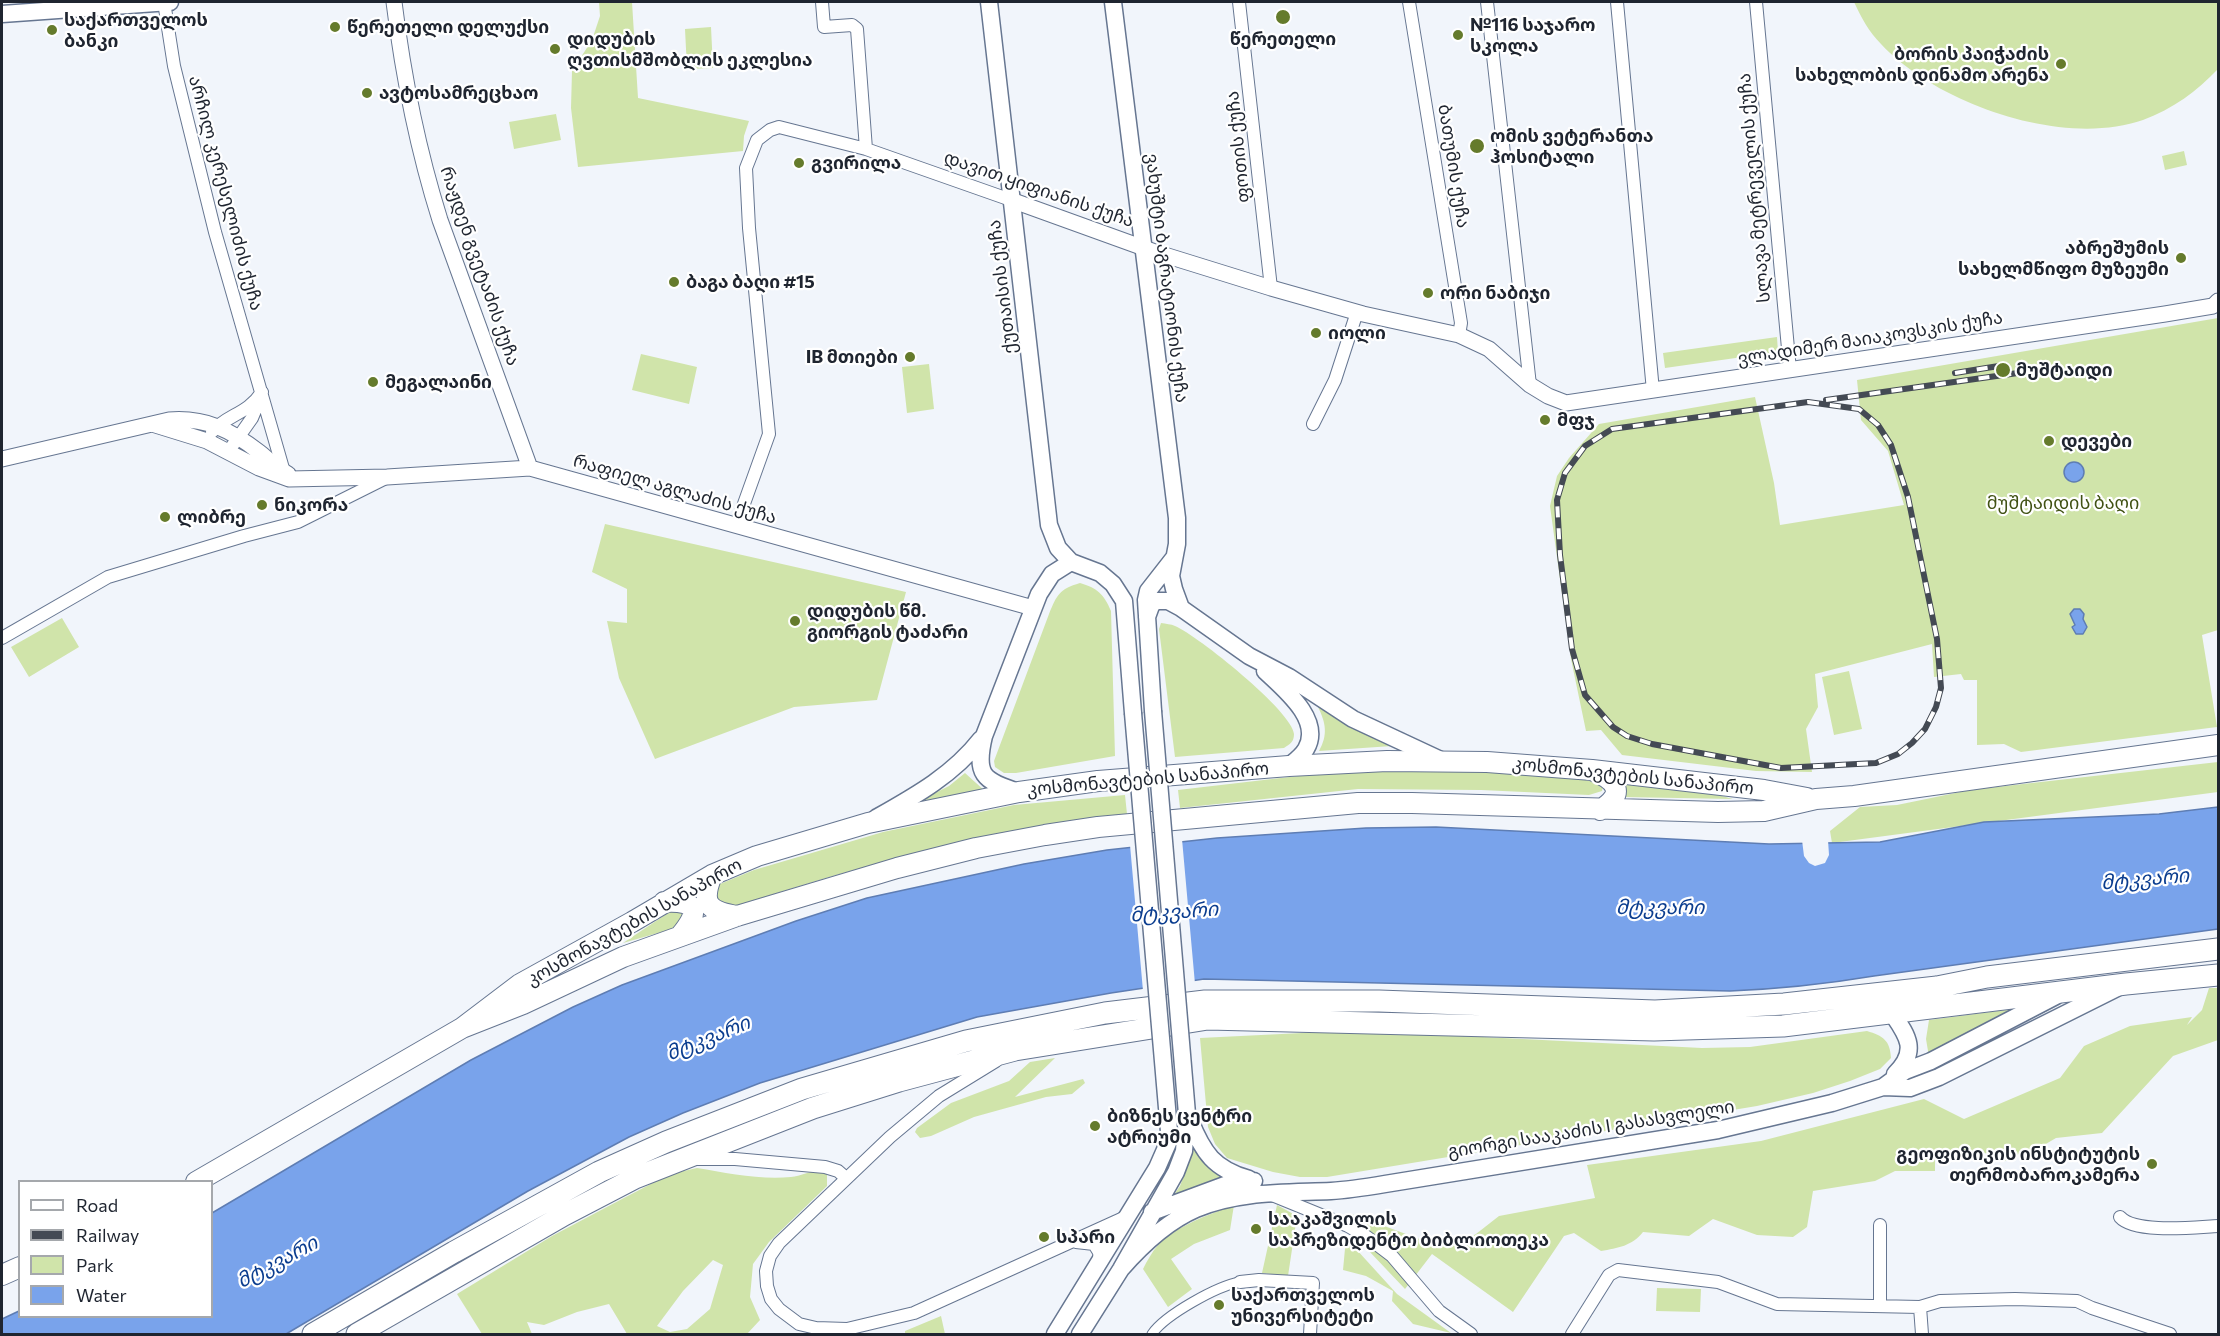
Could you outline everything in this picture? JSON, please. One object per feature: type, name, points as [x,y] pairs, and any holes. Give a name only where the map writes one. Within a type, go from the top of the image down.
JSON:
[{"type":"highway","points":[[313,1335],[495,1229],[599,1172],[646,1150],[802,1089],[966,1041],[1105,1013],[1205,1001],[1379,1001],[1655,1011],[1784,1004],[1937,987],[1987,977],[2218,949]]},
{"type":"highway","points":[[2066,991],[2142,959]]},
{"type":"highway","points":[[357,1335],[564,1215],[635,1178],[813,1108],[899,1081],[1015,1050],[1208,1019],[1654,1030],[1783,1026],[2066,991],[2218,975]]},
{"type":"main road","points":[[2,14],[170,2]]},
{"type":"main road","name":"ქუთაისის ქუჩა","points":[[989,2],[1049,525],[1058,548],[1071,561]]},
{"type":"main road","name":"ვახუშტი ბაგრატიონის ქუჩა","points":[[1113,2],[1177,518],[1177,543],[1171,576],[1181,608]]},
{"type":"main road","points":[[1080,1335],[1121,1269],[1176,1172],[1184,1150],[1189,1124],[1147,618],[1148,591],[1173,559]]},
{"type":"main road","points":[[1019,792],[996,785],[984,774],[979,756],[984,736],[1033,608],[1052,574],[1071,561],[1100,573],[1113,584],[1124,601],[1169,1131],[1168,1143],[1161,1161],[1055,1335]]},
{"type":"main road","points":[[1147,618],[1155,601],[1168,601],[1250,656],[1285,690],[1304,715],[1310,734],[1302,755],[1289,766]]},
{"type":"main road","points":[[1250,656],[1271,666],[1371,729],[1444,761]]},
{"type":"main road","points":[[868,823],[945,777],[968,756],[984,736]]},
{"type":"main road","name":"კოსმონავტების სანაპირო","points":[[462,1028],[523,1004],[624,957],[737,916],[976,848],[1098,827],[1358,803],[1600,810],[1764,811],[1816,799],[1854,796],[2218,745]]},
{"type":"main road","name":"კოსმონავტების სანაპირო","points":[[199,1180],[462,1028],[520,984],[712,874],[757,856],[868,823],[1019,792],[1098,781],[1387,761],[1444,761],[1592,770],[1764,790],[1816,799]]},
{"type":"main road","points":[[1592,770],[1611,780],[1615,785],[1612,801],[1600,810]]},
{"type":"main road","points":[[712,874],[706,896],[711,907],[722,913],[737,916]]},
{"type":"main road","points":[[664,902],[682,901],[693,909],[694,914],[690,924],[680,936]]},
{"type":"main road","name":"გიორგი სააკაძის I გასასვლელი","points":[[1883,1087],[1910,1088],[1939,1077],[2126,984]]},
{"type":"main road","name":"გიორგი სააკაძის I გასასვლელი","points":[[1121,1269],[1158,1233],[1194,1210],[1220,1200],[1302,1191],[1333,1191],[1385,1184],[1718,1130],[1832,1103],[1883,1087],[1905,1071],[1931,1061],[2066,991]]},
{"type":"main road","points":[[1880,993],[1906,1034],[1910,1053],[1903,1067],[1883,1087]]},
{"type":"main road","name":"გიორგი სააკაძის I გასასვლელი","points":[[1189,1124],[1205,1151],[1218,1166],[1254,1181],[1302,1191]]},
{"type":"main road","name":"გიორგი სააკაძის I გასასვლელი","points":[[1114,1239],[1132,1221],[1154,1211],[1225,1185],[1254,1181]]},
{"type":"main road","points":[[2,1275],[18,1269]]},
{"type":"street","name":"არჩილ კერესელიძის ქუჩა","points":[[164,2],[174,66],[202,179],[284,472]]},
{"type":"street","name":"რაჟდენ გვეტაძის ქუჩა","points":[[394,2],[399,41],[428,182],[530,468]]},
{"type":"street","points":[[822,2],[824,27],[852,25],[857,29],[866,148]]},
{"type":"street","name":"ფოთის ქუჩა","points":[[1239,2],[1271,288]]},
{"type":"street","name":"ბათუმის ქუჩა","points":[[1409,2],[1461,323],[1459,336]]},
{"type":"street","points":[[1487,2],[1530,385]]},
{"type":"street","points":[[1617,2],[1653,391]]},
{"type":"street","name":"სლავა მეტრეველის ქუჩა","points":[[1756,2],[1790,370]]},
{"type":"street","name":"დავით ყიფიანის ქუჩა","points":[[735,526],[765,449],[769,424],[749,228],[747,164],[757,140],[770,130],[779,127],[866,148],[1144,247],[1271,288],[1357,312],[1459,336],[1488,349],[1530,385]]},
{"type":"street","name":"ვლადიმერ მაიაკოვსკის ქუჩა","points":[[1530,385],[1566,403],[2194,309],[2213,306],[2218,302]]},
{"type":"street","points":[[1313,424],[1335,380],[1357,312]]},
{"type":"street","points":[[207,441],[218,425],[249,408],[262,392]]},
{"type":"street","points":[[228,452],[259,406],[262,392]]},
{"type":"street","name":"რაფიელ აგლაძის ქუჩა","points":[[2,459],[169,420],[194,419],[218,425],[239,437],[284,472],[299,479]]},
{"type":"street","name":"რაფიელ აგლაძის ქუჩა","points":[[152,424],[207,441],[276,476],[299,479],[387,477],[530,468],[1033,608]]},
{"type":"street","points":[[2,638],[108,577],[243,536],[298,522],[387,477]]},
{"type":"street","points":[[1015,1050],[939,1096],[846,1178],[785,1237],[770,1256],[766,1271],[771,1299],[779,1309],[798,1324],[816,1328],[847,1329],[914,1313],[1128,1216]]},
{"type":"street","points":[[680,1159],[735,1159],[825,1167],[837,1171],[846,1178]]},
{"type":"street","points":[[1272,1194],[1348,1226],[1367,1237],[1392,1256],[1439,1311],[1471,1335]]},
{"type":"street","points":[[2120,1217],[2125,1223],[2142,1226],[2218,1226]]},
{"type":"street","points":[[1880,1225],[1880,1305]]},
{"type":"street","points":[[1074,1242],[1094,1244],[1099,1252],[1100,1262]]},
{"type":"street","points":[[1573,1334],[1609,1275],[1618,1270],[1718,1282],[1777,1304],[1920,1307],[1940,1302],[2015,1299],[2077,1301],[2169,1334]]},
{"type":"street","points":[[1152,1335],[1167,1319],[1223,1287],[1259,1280],[1313,1284],[1310,1335]]},
{"type":"street","points":[[1920,1307],[1922,1335]]},
{"type":"green space","points":[[599,2],[632,2],[638,98],[749,121],[744,136],[743,151],[578,167],[571,108],[572,71],[592,40],[600,16]]},
{"type":"green space","name":"ბორის პაიჭაძის სახელობის დინამო არენა","points":[[1854,2],[2218,2],[2218,69],[2184,99],[2143,120],[2111,127],[2076,128],[2040,124],[2003,115],[1967,102],[1934,85],[1905,66],[1873,34]]},
{"type":"green space","points":[[711,27],[713,68],[687,69],[685,29]]},
{"type":"green space","points":[[556,114],[561,140],[514,149],[509,122]]},
{"type":"green space","points":[[2184,151],[2187,165],[2165,170],[2162,156]]},
{"type":"green space","name":"მუშტაიდის ბაღი","points":[[2218,318],[2218,630],[2202,635],[2217,727],[2021,752],[2004,744],[1977,745],[1977,680],[1964,680],[1961,674],[1934,677],[1932,644],[1815,674],[1818,707],[1806,729],[1812,772],[1756,771],[1622,755],[1601,730],[1586,731],[1571,659],[1550,506],[1557,476],[1569,458],[1599,424],[1755,397],[1774,483],[1780,525],[1904,505],[1888,451],[1861,420],[1857,380]]},
{"type":"green space","points":[[1777,337],[1778,352],[1665,368],[1663,353]]},
{"type":"green space","points":[[641,354],[697,367],[689,404],[632,390]]},
{"type":"green space","points":[[929,364],[934,409],[907,413],[902,367]]},
{"type":"green space","points":[[605,524],[906,592],[877,700],[794,707],[655,759],[619,678],[607,621],[627,623],[627,589],[592,572]]},
{"type":"green space","points":[[1080,583],[1099,593],[1106,600],[1111,611],[1115,756],[1016,773],[1004,773],[995,767],[994,761],[1049,614],[1063,590]]},
{"type":"green space","points":[[62,618],[79,647],[29,677],[11,647]]},
{"type":"green space","points":[[1161,623],[1170,624],[1186,632],[1222,658],[1262,693],[1290,723],[1294,734],[1291,742],[1284,748],[1175,757],[1159,629]]},
{"type":"green space","points":[[1849,671],[1862,729],[1834,735],[1822,677]]},
{"type":"green space","points":[[1318,707],[1356,730],[1392,746],[1319,751],[1324,740],[1325,729]]},
{"type":"green space","points":[[2218,762],[2218,792],[1832,843],[1830,831],[1860,807],[1897,805],[1970,790]]},
{"type":"green space","points":[[1358,769],[1499,770],[1581,779],[1600,783],[1603,786],[1602,791],[1589,795],[1481,790],[1358,789],[1180,808],[1178,790]]},
{"type":"green space","points":[[965,773],[986,792],[915,803],[949,786]]},
{"type":"green space","points":[[1624,780],[1688,787],[1733,799],[1623,797],[1626,785]]},
{"type":"green space","points":[[1125,795],[1127,814],[1026,829],[927,850],[829,877],[727,909],[714,896],[720,884],[754,870],[883,832],[1014,805]]},
{"type":"green space","points":[[674,909],[685,911],[679,927],[623,943]]},
{"type":"green space","points":[[2209,988],[2218,988],[2218,1040],[2173,1056],[2102,1133],[2056,1138],[2039,1148],[2021,1153],[2003,1162],[1983,1152],[1935,1158],[1935,1171],[1895,1171],[1875,1181],[1813,1191],[1807,1227],[1793,1237],[1757,1235],[1713,1219],[1689,1236],[1643,1232],[1629,1243],[1601,1251],[1574,1233],[1564,1236],[1513,1312],[1432,1254],[1405,1289],[1350,1231],[1342,1226],[1349,1213],[1433,1244],[1456,1244],[1476,1234],[1499,1216],[1595,1198],[1587,1165],[1761,1141],[1924,1099],[1964,1119],[2060,1078],[2084,1046],[2130,1026],[2192,1017],[2187,1025],[2202,1010]]},
{"type":"green space","points":[[2021,1008],[1929,1057],[1926,1039],[1929,1020]]},
{"type":"green space","points":[[1867,1031],[1885,1040],[1891,1058],[1880,1069],[1813,1093],[1757,1106],[1327,1177],[1300,1177],[1273,1172],[1227,1158],[1215,1144],[1208,1127],[1200,1038],[1383,1032],[1702,1048],[1750,1047]]},
{"type":"green space","points":[[1055,1058],[1015,1097],[1083,1079],[1085,1083],[1072,1094],[1046,1097],[974,1117],[931,1136],[920,1138],[915,1132],[917,1128],[951,1103],[1009,1081],[1030,1062]]},
{"type":"green space","points":[[1195,1145],[1229,1179],[1169,1202],[1180,1186]]},
{"type":"green space","points":[[697,1168],[767,1178],[791,1177],[813,1171],[827,1173],[827,1186],[769,1242],[753,1264],[750,1297],[760,1320],[747,1334],[627,1334],[609,1304],[577,1312],[544,1325],[527,1322],[532,1334],[482,1334],[457,1294],[552,1236],[670,1174]],"holes":[[[713,1260],[723,1265],[710,1309],[687,1329],[670,1332],[657,1326],[683,1291]]]},
{"type":"green space","points":[[1234,1205],[1230,1230],[1194,1244],[1171,1259],[1192,1289],[1168,1307],[1143,1269],[1152,1254],[1166,1238],[1184,1226]]},
{"type":"green space","points":[[1277,1205],[1297,1216],[1288,1276],[1262,1273]]},
{"type":"green space","points":[[1346,1238],[1397,1294],[1451,1333],[1413,1324],[1392,1301],[1393,1291],[1366,1276],[1343,1270]]},
{"type":"green space","points":[[1657,1288],[1701,1289],[1700,1312],[1656,1311]]},
{"type":"green space","points":[[941,1316],[945,1334],[905,1334],[905,1331]]},
{"type":"water","points":[[2074,462],[2081,465],[2084,472],[2081,479],[2074,482],[2067,479],[2064,472],[2067,465]]},
{"type":"water","points":[[2074,609],[2080,609],[2084,614],[2083,619],[2087,627],[2083,634],[2076,634],[2072,627],[2075,625],[2070,614]]},
{"type":"water","name":"მტკვარი","points":[[2218,807],[2218,929],[1766,989],[1730,991],[1204,979],[977,1017],[760,1083],[629,1137],[528,1191],[286,1334],[2,1334],[2,1319],[18,1311],[18,1318],[213,1318],[213,1212],[471,1060],[573,1007],[622,985],[796,921],[867,898],[1024,864],[1107,850],[1217,838],[1366,828],[1436,827],[1769,844],[1880,842],[1984,822],[2159,814]]},
{"type":"pier","points":[[1182,839],[1195,984],[1143,991],[1130,845]]},
{"type":"pier","points":[[1802,840],[1828,840],[1829,855],[1825,863],[1815,866],[1809,863],[1804,856]]},
{"type":"railway","points":[[1955,373],[2005,365]]},
{"type":"railway","points":[[1826,400],[2025,372]]},
{"type":"railway","points":[[1808,402],[1859,409],[1878,425],[1891,445],[1908,497],[1937,639],[1941,688],[1936,707],[1925,729],[1898,754],[1876,763],[1781,768],[1652,744],[1627,736],[1613,727],[1585,695],[1572,649],[1560,555],[1557,500],[1565,473],[1585,446],[1612,429],[1808,402]]},
{"type":"place","name":"წერეთელი","points":[[1283,17]]},
{"type":"place","name":"წერეთელი დელუქსი","points":[[335,27]]},
{"type":"place","name":"საქართველოს ბანკი","points":[[52,30]]},
{"type":"place","name":"№116 საჯარო სკოლა","points":[[1458,35]]},
{"type":"place","name":"დიდუბის ღვთისმშობლის ეკლესია","points":[[555,49]]},
{"type":"place","name":"ბორის პაიჭაძის სახელობის დინამო არენა","points":[[2061,64]]},
{"type":"place","name":"ავტოსამრეცხაო","points":[[367,93]]},
{"type":"place","name":"ომის ვეტერანთა ჰოსიტალი","points":[[1477,146]]},
{"type":"place","name":"გვირილა","points":[[799,163]]},
{"type":"place","name":"აბრეშუმის სახელმწიფო მუზეუმი","points":[[2181,258]]},
{"type":"place","name":"ბაგა ბაღი #15","points":[[674,282]]},
{"type":"place","name":"ორი ნაბიჯი","points":[[1428,293]]},
{"type":"place","name":"იოლი","points":[[1316,333]]},
{"type":"place","name":"IB მთიები","points":[[910,357]]},
{"type":"place","name":"მუშტაიდი","points":[[2003,370]]},
{"type":"place","name":"მეგალაინი","points":[[373,382]]},
{"type":"place","name":"მფჯ","points":[[1545,420]]},
{"type":"place","name":"დევები","points":[[2049,441]]},
{"type":"place","name":"ნიკორა","points":[[262,505]]},
{"type":"place","name":"ლიბრე","points":[[165,517]]},
{"type":"place","name":"დიდუბის წმ. გიორგის ტაძარი","points":[[795,621]]},
{"type":"place","name":"ბიზნეს ცენტრი ატრიუმი","points":[[1095,1126]]},
{"type":"place","name":"გეოფიზიკის ინსტიტუტის თერმობაროკამერა","points":[[2152,1164]]},
{"type":"place","name":"სააკაშვილის საპრეზიდენტო ბიბლიოთეკა","points":[[1256,1229]]},
{"type":"place","name":"სპარი","points":[[1044,1237]]},
{"type":"place","name":"საქართველოს უნივერსიტეტი","points":[[1219,1305]]}]
